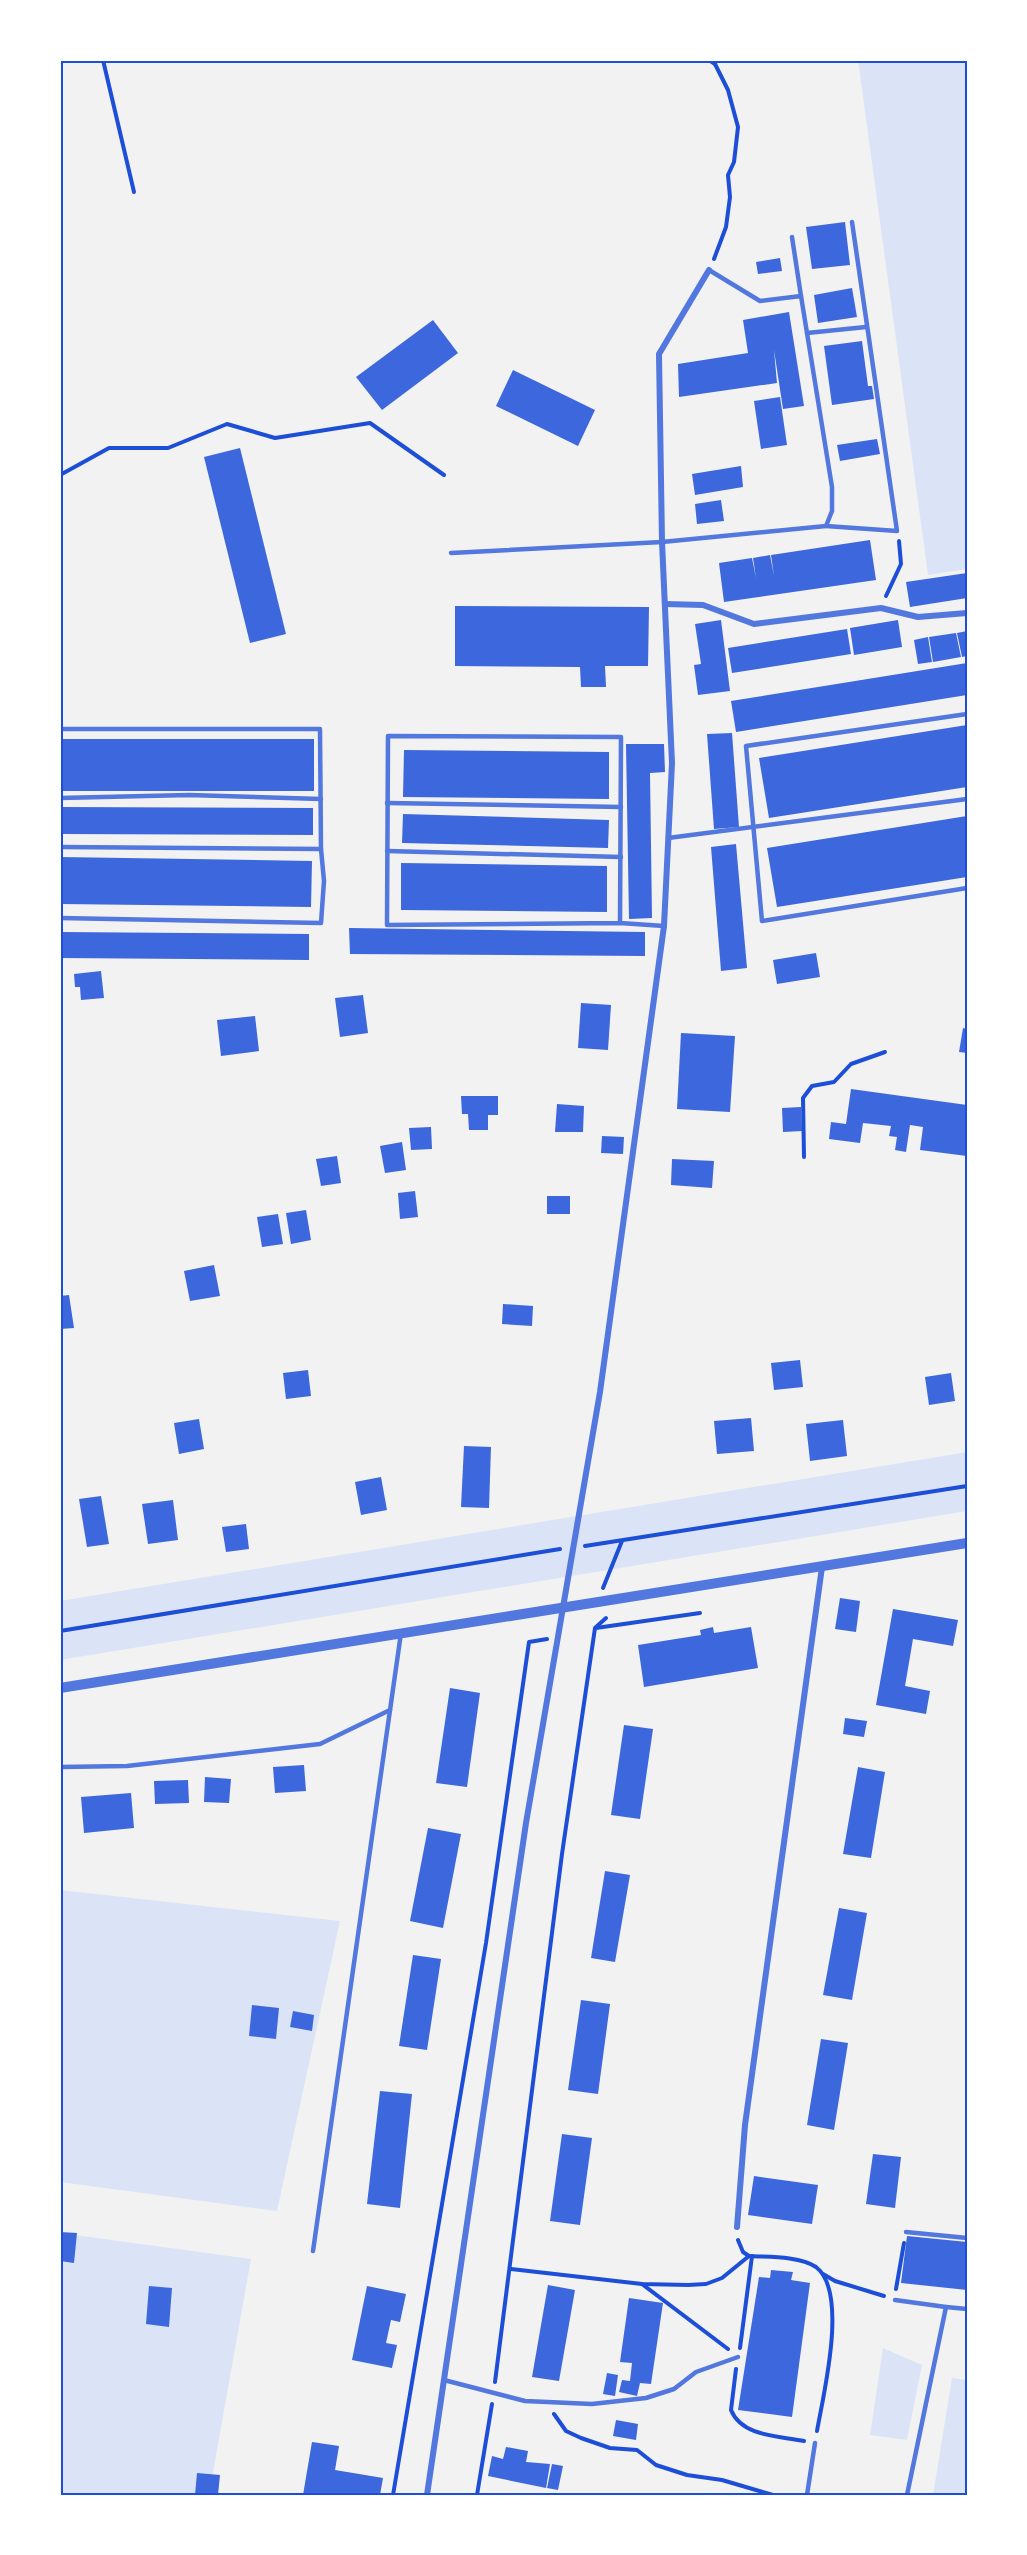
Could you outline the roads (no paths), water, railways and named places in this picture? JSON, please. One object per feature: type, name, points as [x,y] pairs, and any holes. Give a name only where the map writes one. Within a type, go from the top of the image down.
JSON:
[{"type":"street","points":[[427,2495],[524,1834],[600,1392],[664,926],[671,778],[662,542],[659,354],[709,270]]},
{"type":"street","points":[[665,604],[703,605],[754,624],[881,608],[918,617],[967,613]]},
{"type":"street","points":[[60,1688],[402,1631],[622,1600],[967,1543]]},
{"type":"street","points":[[737,2227],[745,2125],[822,1567]]},
{"type":"lane","points":[[451,553],[662,542],[826,526],[897,531],[852,222]]},
{"type":"lane","points":[[792,237],[832,487],[832,511],[826,526]]},
{"type":"lane","points":[[709,270],[760,301],[801,296]]},
{"type":"lane","points":[[807,333],[866,327]]},
{"type":"lane","points":[[967,714],[746,746],[762,921],[967,888]]},
{"type":"lane","points":[[60,729],[320,729],[321,849],[324,881],[321,923],[60,918]]},
{"type":"lane","points":[[620,923],[621,737],[387,736],[387,925],[620,923],[664,926]]},
{"type":"lane","points":[[60,798],[189,795],[321,799]]},
{"type":"lane","points":[[668,838],[967,799]]},
{"type":"lane","points":[[387,803],[621,807]]},
{"type":"lane","points":[[60,848],[321,849]]},
{"type":"lane","points":[[387,851],[621,857]]},
{"type":"lane","points":[[314,2251],[402,1631]]},
{"type":"lane","points":[[60,1767],[127,1766],[320,1744],[390,1710]]},
{"type":"lane","points":[[906,2232],[967,2238]]},
{"type":"lane","points":[[895,2300],[967,2309]]},
{"type":"lane","points":[[907,2495],[946,2307]]},
{"type":"lane","points":[[444,2380],[494,2395],[547,2404],[592,2404],[646,2398],[674,2390],[696,2372],[738,2357]]},
{"type":"lane","points":[[807,2495],[814,2443]]}]
